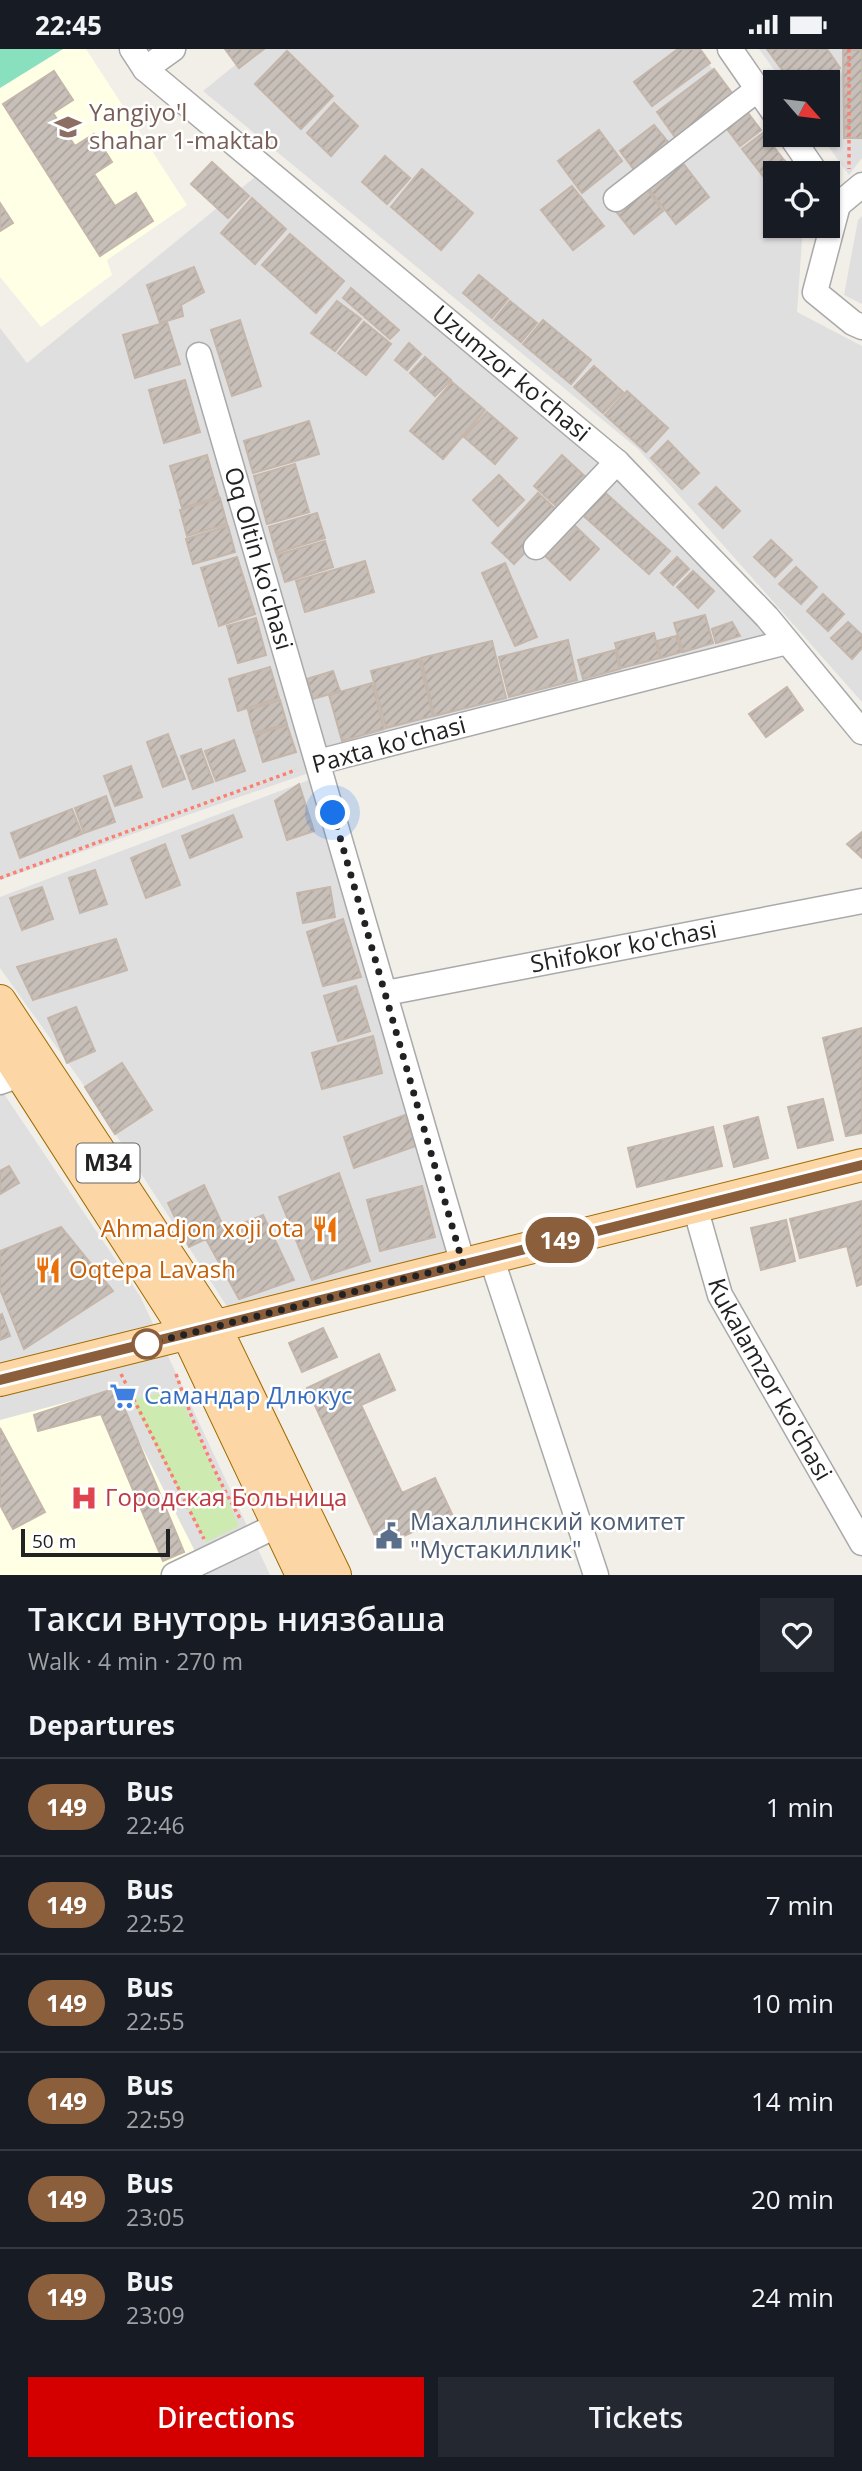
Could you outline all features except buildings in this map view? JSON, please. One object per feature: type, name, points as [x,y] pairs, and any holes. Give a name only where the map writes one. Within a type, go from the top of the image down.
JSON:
[{"type":"main road","name":"M34","points":[[0,1001],[189,1333],[335,1575]]},
{"type":"main road","name":"M34","points":[[0,1042],[11,1078],[189,1333],[265,1532],[302,1575]]},
{"type":"main road","points":[[0,1380],[862,1165]]},
{"type":"street","points":[[138,59],[173,49]]},
{"type":"street","points":[[730,49],[763,96]]},
{"type":"street","name":"Uzumzor ko'chasi","points":[[138,59],[617,462],[766,617],[862,731]]},
{"type":"street","points":[[616,199],[758,89]]},
{"type":"street","points":[[844,194],[815,292],[853,323],[862,327]]},
{"type":"street","name":"Oq Oltin ko'chasi","points":[[200,355],[318,762]]},
{"type":"street","points":[[536,547],[617,462]]},
{"type":"street","name":"Paxta ko'chasi","points":[[318,762],[787,642]]},
{"type":"street","points":[[318,762],[386,993],[477,1260],[596,1575]]},
{"type":"street","name":"Shifokor ko'chasi","points":[[386,993],[862,901]]},
{"type":"street","name":"Kukalamzor ko'chasi","points":[[695,1207],[720,1295],[862,1543]]},
{"type":"street","points":[[174,1575],[265,1532]]},
{"type":"path","points":[[844,194],[849,49]]},
{"type":"path","name":"Paxta ko'chasi","points":[[0,878],[318,762]]},
{"type":"path","points":[[189,1333],[197,1433],[219,1482],[265,1532]]},
{"type":"path","points":[[111,1353],[156,1448],[214,1556]]},
{"type":"shaded area","name":"Yangiyo'l shahar 1-maktab","points":[[0,49],[86,49],[187,205],[107,260],[112,275],[41,327],[0,277]]},
{"type":"shaded area","points":[[255,49],[698,49],[763,139],[763,147],[769,147],[779,161],[763,161],[763,238],[802,238],[797,312],[862,346],[862,702],[638,449],[203,91]]},
{"type":"shaded area","points":[[759,49],[862,49],[862,158],[849,175],[829,147],[840,147],[840,70],[774,70]]},
{"type":"shaded area","points":[[255,177],[521,400],[611,470],[771,634],[352,758],[0,880],[0,328],[27,363]]},
{"type":"shaded area","points":[[862,216],[862,304],[844,295],[858,220]]},
{"type":"shaded area","points":[[309,780],[416,1146],[451,1255],[230,1311],[85,1087],[0,968],[0,897]]},
{"type":"shaded area","points":[[0,1088],[140,1296],[270,1575],[0,1575]]},
{"type":"shaded area","name":"Городская Больница","points":[[113,1390],[207,1575],[0,1575],[0,1420]]},
{"type":"green space","points":[[0,49],[63,49],[0,88]]},
{"type":"green space","points":[[177,1390],[239,1526],[206,1542],[131,1399]]},
{"type":"bus line","name":"149","points":[[0,1380],[862,1165]]},
{"type":"place","name":"Yangiyo'l shahar 1-maktab","points":[[68,127]]},
{"type":"place","name":"Ahmadjon xoji ota","points":[[325,1229]]},
{"type":"place","name":"Oqtepa Lavash","points":[[48,1270]]},
{"type":"place","name":"Самандар Длюкус","points":[[123,1396]]},
{"type":"place","name":"Городская Больница","points":[[84,1498]]},
{"type":"place","name":"Махаллинский комитет \"Мустакиллик\"","points":[[389,1536]]},
{"type":"route","points":[[147,1344],[463,1264],[333,813]]}]
